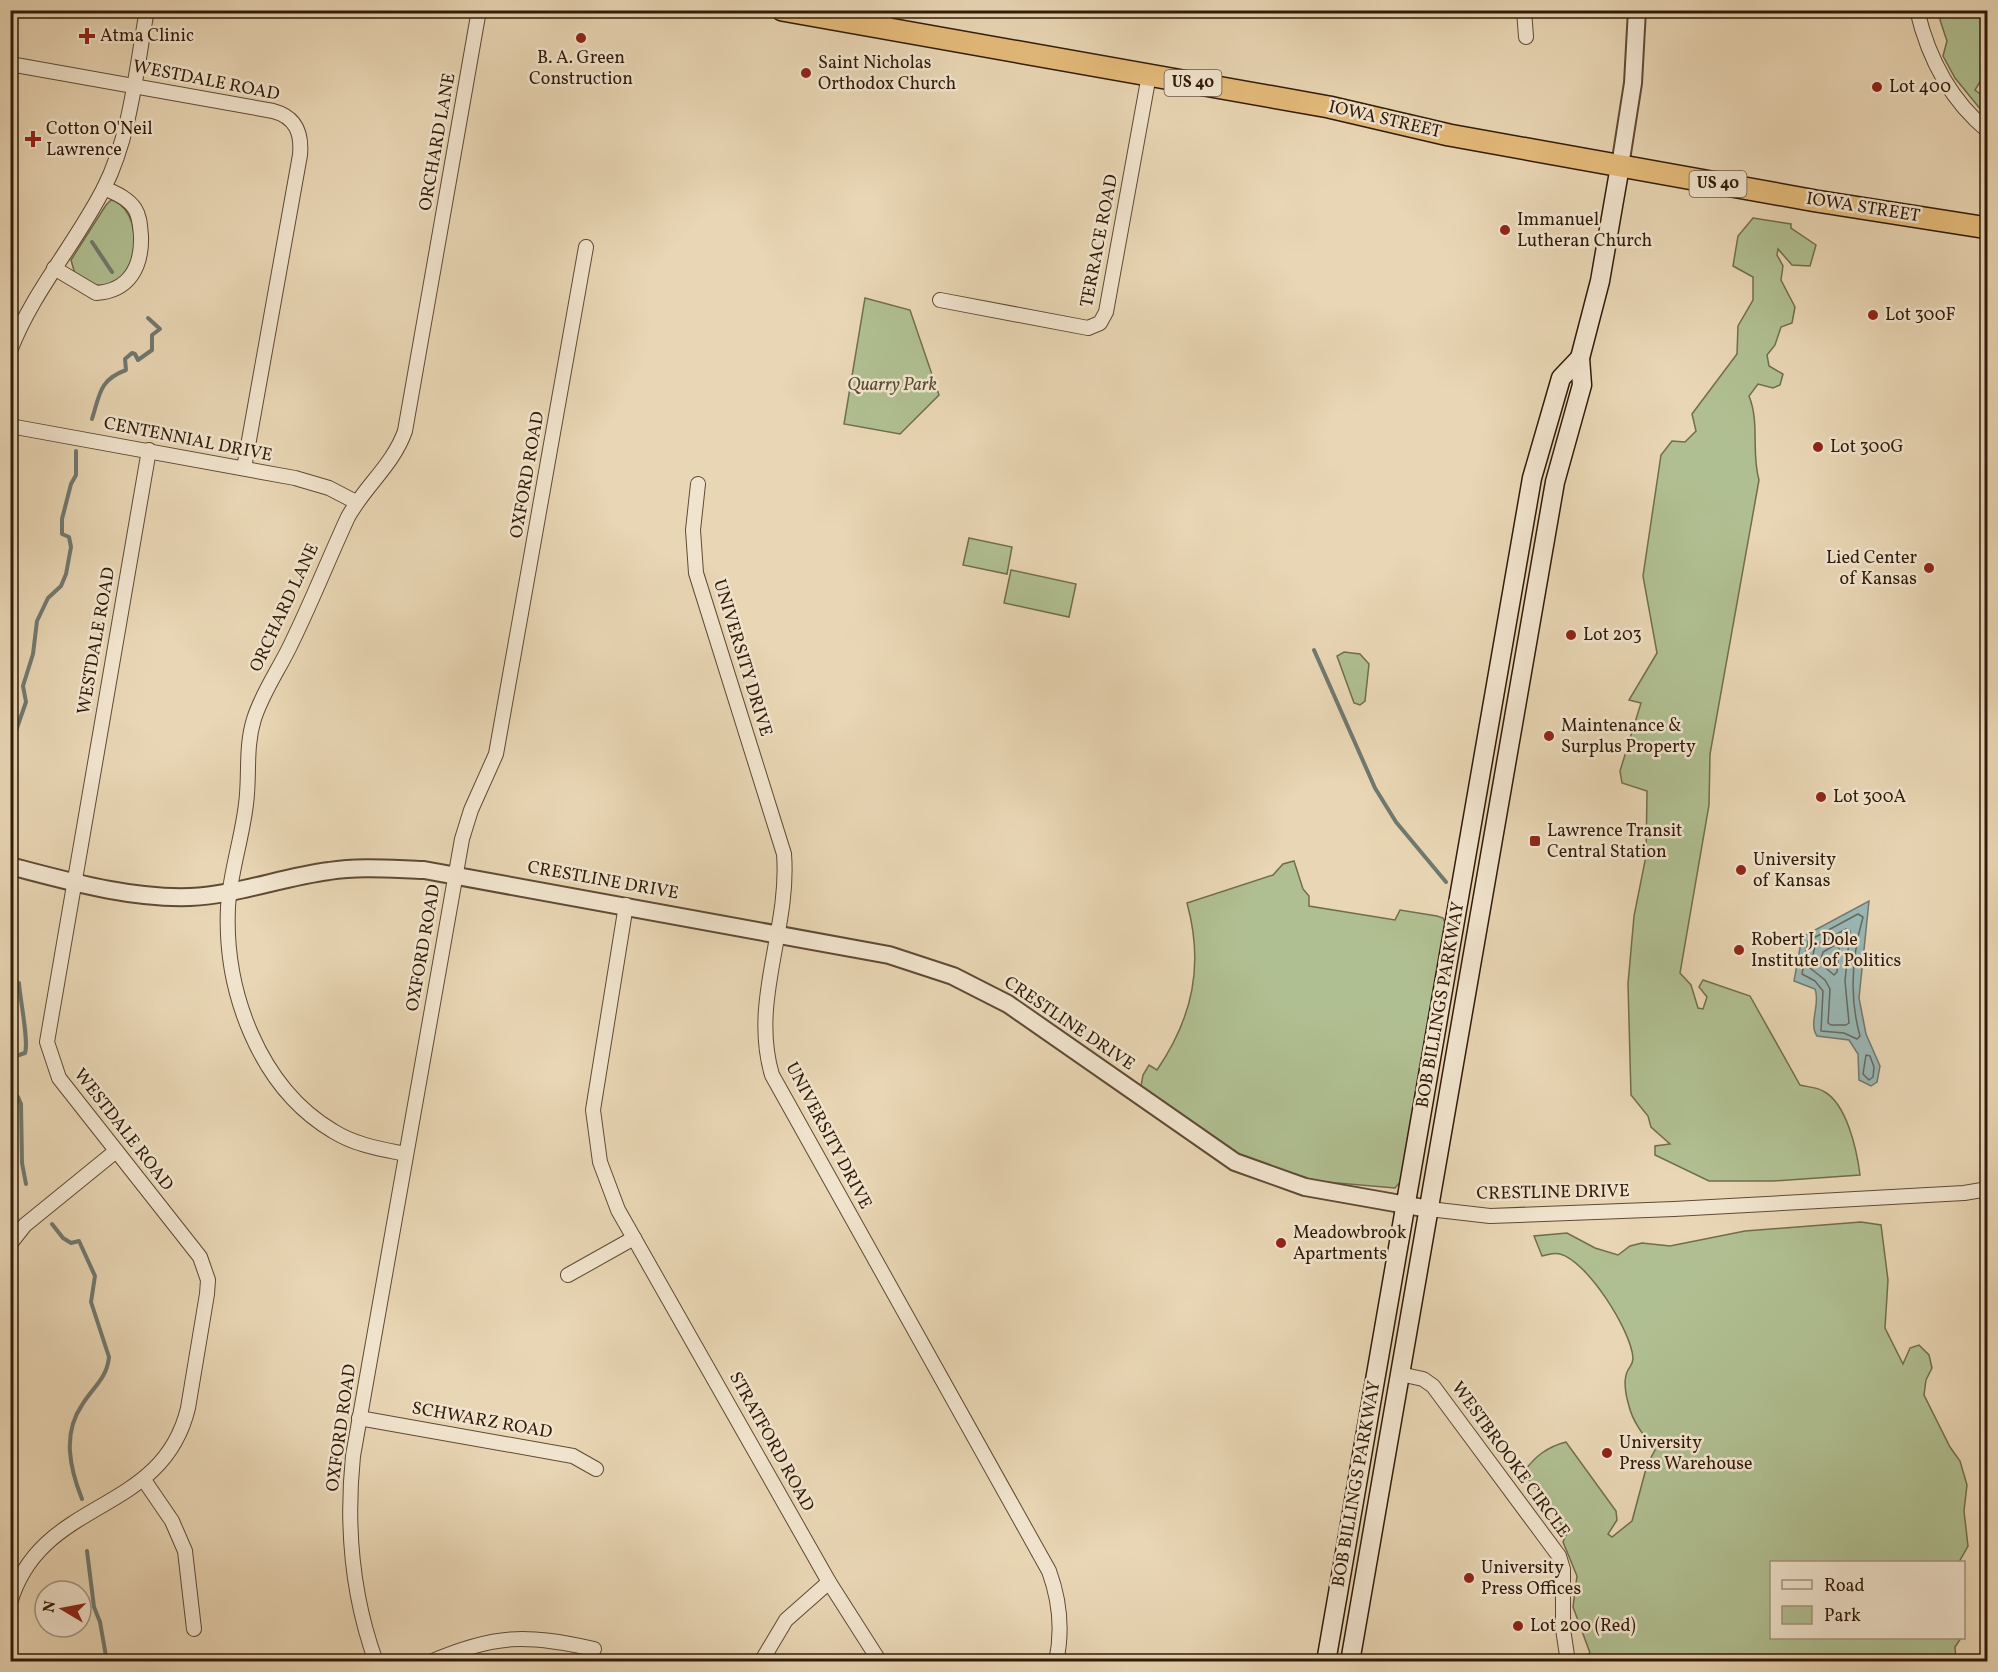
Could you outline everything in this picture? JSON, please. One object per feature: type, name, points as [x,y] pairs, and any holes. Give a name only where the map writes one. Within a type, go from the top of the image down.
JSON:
[{"type":"highway","name":"IOWA STREET","points":[[782,10],[884,20],[1149,75],[1329,107],[1449,135],[1988,228]]},
{"type":"main road","name":"BOB BILLINGS PARKWAY","points":[[1350,1662],[1556,482],[1582,385],[1580,358],[1600,281],[1620,166]]},
{"type":"main road","name":"BOB BILLINGS PARKWAY","points":[[1326,1662],[1532,478],[1561,378],[1580,358]]},
{"type":"street","points":[[10,351],[30,308],[104,188],[119,150],[134,86],[147,10]]},
{"type":"street","name":"ORCHARD LANE","points":[[406,1154],[362,1144],[334,1132],[304,1109],[279,1084],[246,1022],[233,976],[228,912],[246,803],[247,749],[262,697],[293,641],[356,501],[391,462],[405,430],[479,10]]},
{"type":"street","points":[[1524,10],[1526,37]]},
{"type":"street","points":[[1620,166],[1633,83],[1637,10]]},
{"type":"street","points":[[1917,10],[1926,44],[1943,78],[1967,111],[1988,131]]},
{"type":"street","name":"WESTDALE ROAD","points":[[10,63],[279,112],[294,123],[300,136],[300,155],[244,468]]},
{"type":"street","name":"TERRACE ROAD","points":[[940,300],[1088,328],[1100,323],[1106,312],[1149,75]]},
{"type":"street","points":[[54,268],[96,293],[116,289],[133,276],[138,266],[141,244],[140,224],[130,203],[104,188]]},
{"type":"street","name":"OXFORD ROAD","points":[[376,1662],[358,1594],[351,1543],[350,1491],[359,1418],[456,874],[466,825],[496,754],[586,247]]},
{"type":"street","name":"CENTENNIAL DRIVE","points":[[10,426],[244,468],[317,484],[356,501]]},
{"type":"street","name":"WESTDALE ROAD","points":[[10,1603],[26,1566],[52,1536],[144,1480],[170,1451],[184,1424],[208,1280],[200,1257],[58,1078],[47,1042],[148,450]]},
{"type":"street","name":"UNIVERSITY DRIVE","points":[[698,484],[693,530],[696,573],[784,854],[785,893],[764,1017],[765,1049],[772,1075],[1049,1571],[1058,1596],[1056,1662]]},
{"type":"street","name":"CRESTLINE DRIVE","points":[[10,866],[73,882],[172,897],[231,891],[346,869],[424,870],[626,905],[889,955],[953,976],[1018,1010],[1236,1162],[1305,1187],[1430,1209],[1490,1216],[1674,1209],[1964,1193],[1988,1189]]},
{"type":"street","name":"STRATFORD ROAD","points":[[626,905],[593,1110],[596,1145],[604,1177],[618,1210],[851,1621],[880,1662]]},
{"type":"street","points":[[10,1244],[25,1224],[116,1151]]},
{"type":"street","points":[[568,1275],[634,1238]]},
{"type":"street","name":"WESTBROOKE CIRCLE","points":[[1400,1374],[1423,1379],[1434,1386],[1558,1556],[1563,1569],[1563,1629],[1568,1662]]},
{"type":"street","name":"SCHWARZ ROAD","points":[[359,1418],[573,1456],[596,1469]]},
{"type":"street","points":[[144,1480],[172,1521],[185,1551],[194,1629]]},
{"type":"street","points":[[761,1662],[786,1620],[829,1582]]},
{"type":"street","points":[[430,1662],[473,1645],[509,1638],[539,1638],[594,1649]]},
{"type":"green space","points":[[1943,11],[1977,11],[1988,19],[1987,70],[1975,90],[1987,99],[1987,104],[1981,110],[1955,78],[1943,56],[1947,41],[1940,20]]},
{"type":"green space","points":[[111,200],[125,210],[132,223],[133,253],[129,267],[121,278],[110,285],[96,285],[75,274],[71,260],[106,205]]},
{"type":"green space","points":[[1753,218],[1791,224],[1791,228],[1816,245],[1810,266],[1792,265],[1778,249],[1777,255],[1783,266],[1781,280],[1795,307],[1792,323],[1781,327],[1775,345],[1767,355],[1769,366],[1783,374],[1780,385],[1773,388],[1758,384],[1749,396],[1754,417],[1759,480],[1710,754],[1709,805],[1680,973],[1691,985],[1698,1008],[1703,1009],[1707,997],[1699,987],[1703,980],[1750,996],[1800,1085],[1821,1090],[1838,1106],[1849,1128],[1860,1175],[1773,1181],[1709,1181],[1655,1155],[1655,1146],[1670,1144],[1651,1127],[1648,1116],[1631,1095],[1628,984],[1634,916],[1646,856],[1647,791],[1622,783],[1620,771],[1641,703],[1629,700],[1657,653],[1643,576],[1661,455],[1672,441],[1685,442],[1696,431],[1692,414],[1737,354],[1738,326],[1753,300],[1753,277],[1733,266],[1738,236]]},
{"type":"green space","name":"Quarry Park","points":[[865,298],[910,310],[939,395],[900,434],[844,424]]},
{"type":"green space","points":[[969,538],[1012,547],[1007,574],[963,565]]},
{"type":"green space","points":[[1011,570],[1076,584],[1069,617],[1004,603]]},
{"type":"green space","points":[[1344,652],[1360,654],[1369,664],[1365,701],[1360,705],[1354,703],[1337,656]]},
{"type":"green space","points":[[1294,861],[1303,889],[1309,896],[1309,906],[1395,920],[1400,910],[1437,916],[1443,918],[1446,925],[1403,1179],[1395,1188],[1314,1181],[1245,1159],[1141,1086],[1143,1075],[1149,1065],[1157,1070],[1187,1010],[1192,990],[1195,948],[1187,903],[1273,875],[1283,864]]},
{"type":"green space","points":[[1861,1222],[1881,1225],[1888,1280],[1885,1328],[1903,1364],[1910,1348],[1919,1345],[1929,1355],[1932,1368],[1926,1380],[1924,1395],[1950,1447],[1960,1461],[1967,1485],[1964,1511],[1968,1546],[1960,1561],[1770,1561],[1770,1639],[1960,1639],[1955,1647],[1956,1661],[1580,1661],[1590,1653],[1573,1607],[1577,1576],[1563,1542],[1566,1535],[1554,1510],[1523,1473],[1542,1453],[1566,1442],[1616,1511],[1617,1520],[1608,1534],[1612,1537],[1632,1521],[1647,1465],[1655,1450],[1636,1424],[1628,1402],[1625,1379],[1633,1358],[1625,1331],[1616,1315],[1583,1269],[1571,1259],[1560,1254],[1542,1256],[1534,1236],[1567,1233],[1595,1248],[1618,1255],[1630,1246],[1642,1243],[1670,1246],[1745,1231]]},
{"type":"water","points":[[1869,901],[1859,998],[1866,1034],[1880,1066],[1877,1082],[1871,1086],[1859,1080],[1858,1054],[1849,1040],[1817,1036],[1814,1025],[1817,1001],[1815,989],[1794,981],[1802,937]]},
{"type":"waterway","points":[[92,242],[112,272]]},
{"type":"waterway","points":[[92,419],[105,383],[126,370],[125,359],[132,353],[138,360],[152,350],[152,335],[160,329],[148,318]]},
{"type":"waterway","points":[[10,748],[26,702],[23,686],[33,654],[37,621],[48,598],[61,586],[66,574],[71,547],[69,537],[62,534],[62,519],[71,484],[76,475],[76,451]]},
{"type":"waterway","points":[[1314,650],[1375,788],[1396,822],[1446,882]]},
{"type":"waterway","points":[[10,983],[19,983],[26,1047],[25,1053],[10,1058]]},
{"type":"waterway","points":[[10,1091],[18,1097],[21,1104],[22,1163],[26,1184]]},
{"type":"waterway","points":[[52,1224],[63,1238],[71,1243],[79,1241],[95,1276],[91,1302],[109,1357],[102,1377],[82,1405],[72,1428],[71,1464],[82,1499]]},
{"type":"waterway","points":[[87,1551],[94,1607],[100,1622],[107,1662]]},
{"type":"place","name":"Atma Clinic","points":[[87,36]]},
{"type":"place","name":"B. A. Green Construction","points":[[581,38]]},
{"type":"place","name":"Saint Nicholas Orthodox Church","points":[[806,73]]},
{"type":"place","name":"Lot 400","points":[[1877,87]]},
{"type":"place","name":"Cotton O'Neil Lawrence","points":[[33,139]]},
{"type":"place","name":"Immanuel Lutheran Church","points":[[1505,230]]},
{"type":"place","name":"Lot 300F","points":[[1873,315]]},
{"type":"place","name":"Lot 300G","points":[[1818,447]]},
{"type":"place","name":"Lied Center of Kansas","points":[[1929,568]]},
{"type":"place","name":"Lot 203","points":[[1571,635]]},
{"type":"place","name":"Maintenance & Surplus Property","points":[[1549,736]]},
{"type":"place","name":"Lot 300A","points":[[1821,797]]},
{"type":"place","name":"Lawrence Transit Central Station","points":[[1535,841]]},
{"type":"place","name":"University of Kansas","points":[[1741,870]]},
{"type":"place","name":"Robert J. Dole Institute of Politics","points":[[1739,950]]},
{"type":"place","name":"Meadowbrook Apartments","points":[[1281,1243]]},
{"type":"place","name":"University Press Warehouse","points":[[1607,1453]]},
{"type":"place","name":"University Press Offices","points":[[1469,1578]]},
{"type":"place","name":"Lot 200 (Red)","points":[[1518,1626]]}]
